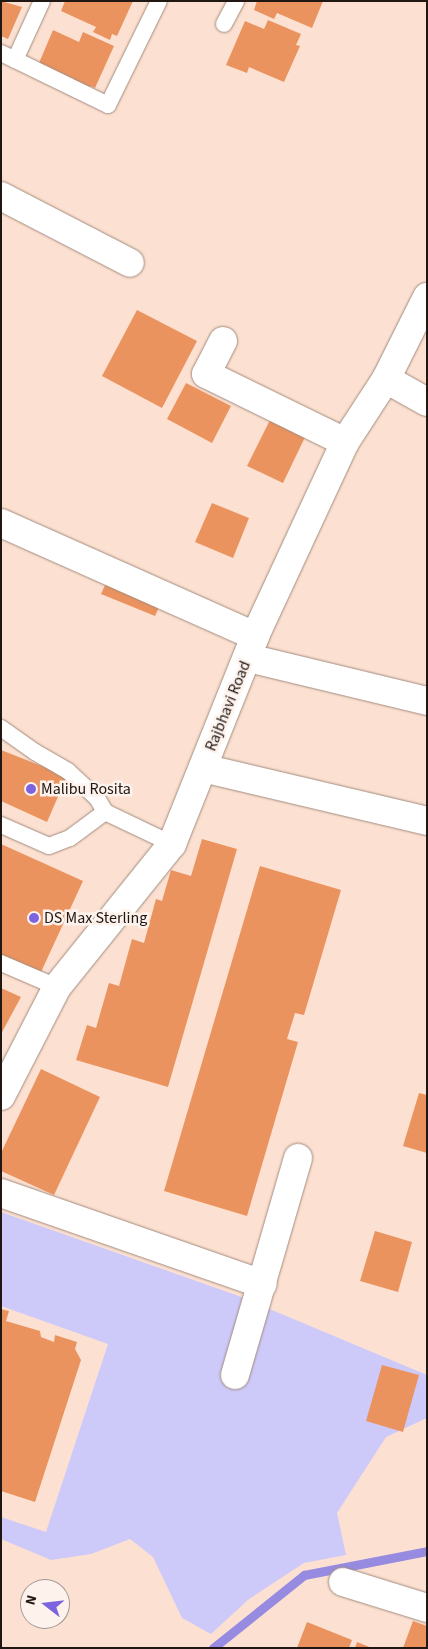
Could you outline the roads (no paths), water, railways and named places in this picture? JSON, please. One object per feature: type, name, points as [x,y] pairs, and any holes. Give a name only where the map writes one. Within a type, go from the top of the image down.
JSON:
[{"type":"street","points":[[1,196],[130,263]]},
{"type":"street","name":"Rajbhavi Road","points":[[1,1096],[57,987],[172,844],[252,647],[345,442],[386,379],[427,297]]},
{"type":"street","points":[[223,341],[206,374],[345,442]]},
{"type":"street","points":[[386,379],[427,402]]},
{"type":"street","points":[[1,523],[252,647],[427,701]]},
{"type":"street","points":[[203,768],[427,821]]},
{"type":"street","points":[[235,1375],[263,1284],[298,1158]]},
{"type":"street","points":[[1,1193],[263,1284]]},
{"type":"street","points":[[343,1582],[427,1608]]},
{"type":"lane","points":[[42,1],[8,56],[108,105],[159,1]]},
{"type":"lane","points":[[224,24],[236,1]]},
{"type":"lane","points":[[1,728],[35,752],[68,771],[97,798],[105,812],[172,844]]},
{"type":"lane","points":[[1,825],[49,846],[70,838],[105,812]]},
{"type":"lane","points":[[1,963],[57,987]]},
{"type":"waterway","points":[[213,1648],[304,1575],[427,1551]]},
{"type":"place","name":"Malibu Rosita","points":[[31,789]]},
{"type":"place","name":"DS Max Sterling","points":[[34,918]]}]
